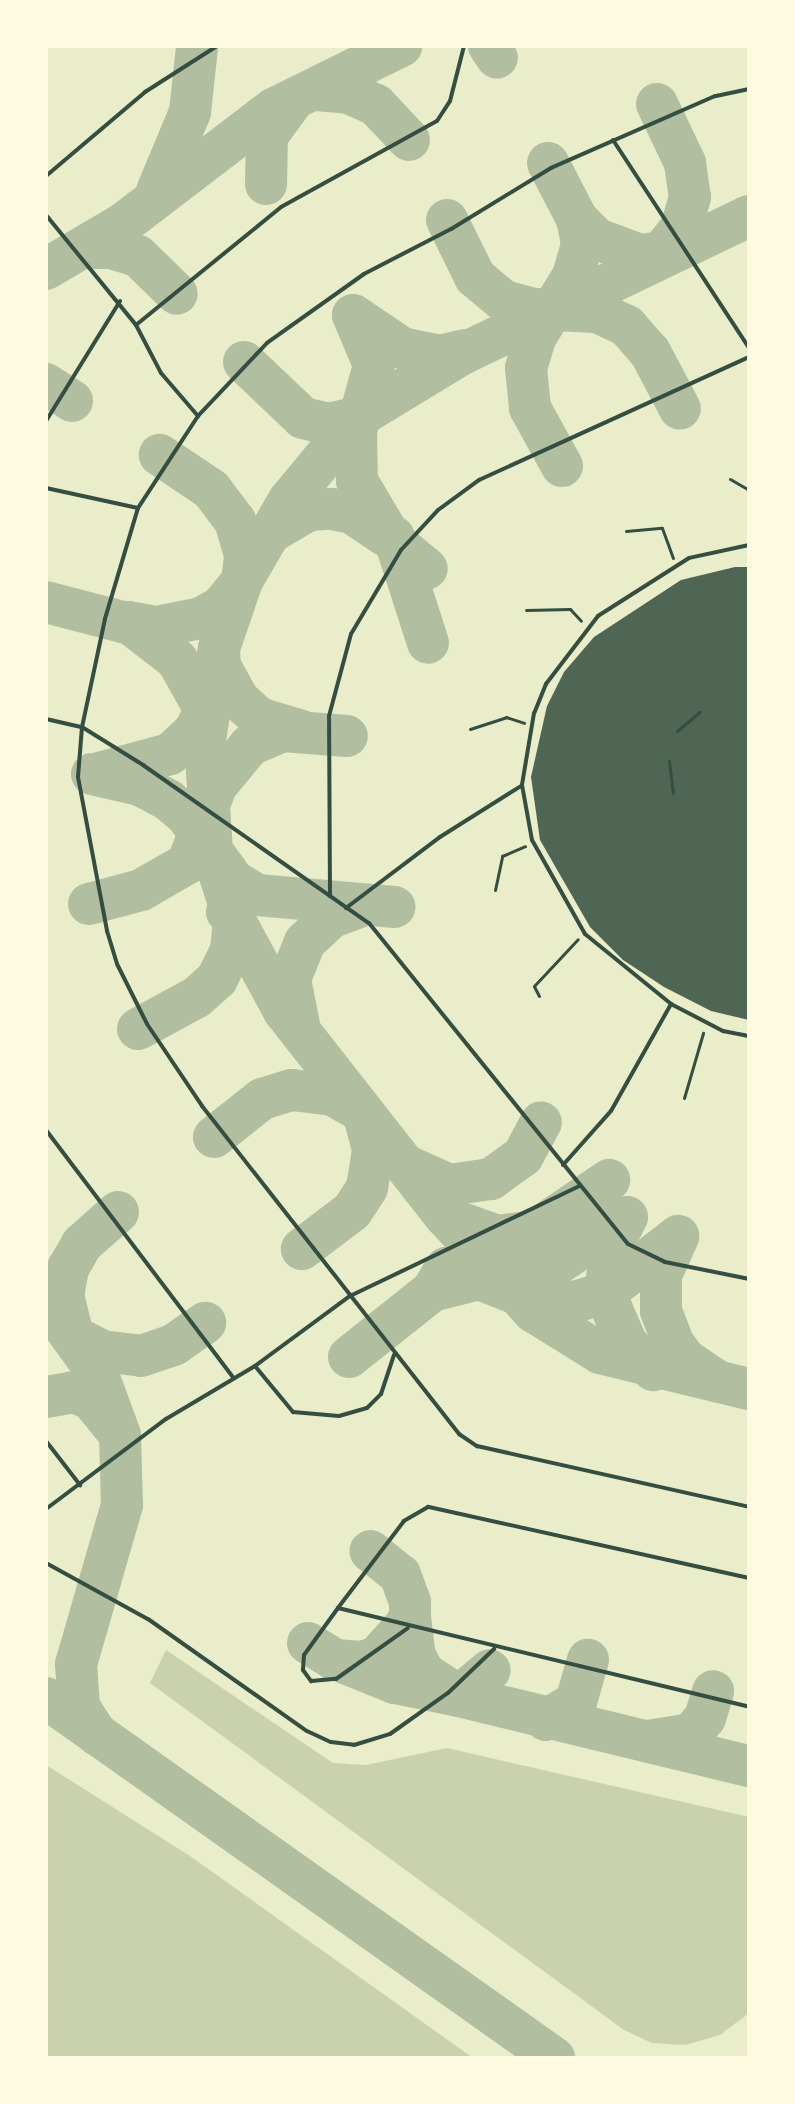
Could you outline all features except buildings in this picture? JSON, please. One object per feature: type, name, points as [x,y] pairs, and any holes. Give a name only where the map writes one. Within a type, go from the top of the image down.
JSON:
[{"type":"lane","points":[[46,176],[145,92],[217,46]]},
{"type":"lane","points":[[136,325],[281,207],[437,121],[450,101],[464,46]]},
{"type":"lane","points":[[749,89],[715,96],[551,168],[451,229],[364,274],[284,329],[198,416],[138,508],[105,619],[82,727],[78,777],[117,964],[169,1061],[459,1434],[477,1446],[749,1507]]},
{"type":"lane","points":[[613,140],[749,348]]},
{"type":"lane","points":[[46,215],[120,301],[161,373],[198,416]]},
{"type":"lane","points":[[46,421],[120,301]]},
{"type":"lane","points":[[330,896],[329,716],[351,634],[401,550],[438,510],[479,480],[749,357]]},
{"type":"lane","points":[[46,488],[138,508]]},
{"type":"lane","points":[[749,545],[689,558],[598,616],[546,684],[534,713],[522,785],[532,840],[585,934],[671,1004],[723,1031],[749,1036]]},
{"type":"lane","points":[[46,719],[82,727],[378,931],[580,1186],[638,1250],[665,1262],[749,1279]]},
{"type":"lane","points":[[346,908],[440,837],[522,785]]},
{"type":"lane","points":[[563,1165],[611,1111],[671,1004]]},
{"type":"lane","points":[[46,1130],[233,1377]]},
{"type":"lane","points":[[46,1509],[166,1419],[255,1366],[350,1296],[580,1186]]},
{"type":"lane","points":[[255,1366],[293,1412],[339,1416],[367,1408],[381,1394],[395,1353]]},
{"type":"lane","points":[[46,1441],[80,1485]]},
{"type":"lane","points":[[408,1628],[336,1679],[311,1681],[303,1670],[304,1655],[404,1521],[428,1507],[749,1578]]},
{"type":"lane","points":[[46,1563],[148,1619],[307,1731],[331,1742],[354,1745],[390,1734],[448,1693],[494,1649]]},
{"type":"lane","points":[[338,1608],[494,1649],[749,1707]]},
{"type":"path","points":[[730,479],[749,490]]},
{"type":"path","points":[[626,531],[662,528],[676,567]]},
{"type":"path","points":[[526,610],[570,609],[586,627]]},
{"type":"path","points":[[677,731],[700,712]]},
{"type":"path","points":[[470,729],[506,717],[528,724]]},
{"type":"path","points":[[669,761],[673,793]]},
{"type":"path","points":[[495,890],[502,856],[527,845]]},
{"type":"path","points":[[539,996],[534,986],[581,937]]},
{"type":"path","points":[[684,1098],[706,1025]]},
{"type":"green space","points":[[166,1650],[333,1763],[366,1765],[447,1748],[749,1817],[749,2013],[720,2035],[685,2045],[652,2043],[624,2030],[150,1683]]},
{"type":"green space","points":[[46,1765],[190,1856],[473,2058],[46,2058]]},
{"type":"taxiway","points":[[46,269],[124,223],[273,109],[401,46]]},
{"type":"taxiway","points":[[489,46],[497,58]]},
{"type":"taxiway","points":[[157,191],[190,112],[197,48]]},
{"type":"taxiway","points":[[317,90],[349,93],[376,105],[409,140]]},
{"type":"taxiway","points":[[266,184],[267,136],[292,102]]},
{"type":"taxiway","points":[[657,104],[685,163],[690,197],[681,228],[657,258]]},
{"type":"taxiway","points":[[548,163],[577,219],[597,239],[640,255],[672,251]]},
{"type":"taxiway","points":[[749,216],[462,354],[358,417],[289,500],[242,581],[219,648],[205,741],[212,851],[234,919],[284,1011],[445,1216],[534,1312],[600,1353],[749,1389]]},
{"type":"taxiway","points":[[562,466],[530,408],[526,368],[535,338],[573,276],[582,244],[577,219]]},
{"type":"taxiway","points":[[447,220],[475,277],[504,301],[534,309],[597,312],[627,326],[650,352],[680,409]]},
{"type":"taxiway","points":[[85,248],[111,248],[138,256],[177,294]]},
{"type":"taxiway","points":[[353,315],[374,365],[356,431],[357,481],[392,540],[427,569]]},
{"type":"taxiway","points":[[353,315],[402,348],[439,356],[465,350]]},
{"type":"taxiway","points":[[244,362],[303,418],[330,424],[358,417]]},
{"type":"taxiway","points":[[46,384],[72,401]]},
{"type":"taxiway","points":[[128,622],[156,627],[201,618],[221,607],[242,581],[245,555],[235,521],[212,490],[160,455]]},
{"type":"taxiway","points":[[270,533],[309,510],[331,509],[352,513],[385,535]]},
{"type":"taxiway","points":[[394,537],[428,643]]},
{"type":"taxiway","points":[[46,602],[153,630]]},
{"type":"taxiway","points":[[99,773],[170,754],[194,732],[205,710],[177,660],[128,622]]},
{"type":"taxiway","points":[[219,649],[220,666],[238,699],[259,718],[302,731]]},
{"type":"taxiway","points":[[89,904],[141,890],[188,863],[216,786],[250,745],[283,731],[347,736]]},
{"type":"taxiway","points":[[92,774],[140,785],[168,800],[186,815],[234,881],[257,895],[394,907]]},
{"type":"taxiway","points":[[299,1025],[290,979],[305,942],[332,917],[363,906]]},
{"type":"taxiway","points":[[138,1029],[197,997],[217,979],[231,950],[234,919],[227,912]]},
{"type":"taxiway","points":[[214,1137],[262,1099],[292,1090],[333,1095],[363,1112],[373,1150],[367,1188],[352,1211],[302,1249]]},
{"type":"taxiway","points":[[407,1166],[449,1185],[491,1179],[523,1156],[541,1122]]},
{"type":"taxiway","points":[[450,1219],[498,1236],[534,1231],[609,1180]]},
{"type":"taxiway","points":[[118,1212],[82,1244],[68,1268],[63,1295],[73,1336],[102,1351],[141,1356],[175,1344],[205,1323]]},
{"type":"taxiway","points":[[627,1217],[611,1248],[605,1293],[627,1344],[653,1370]]},
{"type":"taxiway","points":[[476,1250],[521,1266],[553,1267],[627,1217]]},
{"type":"taxiway","points":[[432,1291],[479,1279],[530,1299],[574,1302],[605,1293],[678,1236]]},
{"type":"taxiway","points":[[678,1237],[661,1275],[661,1311],[673,1343],[686,1360],[716,1380]]},
{"type":"taxiway","points":[[349,1357],[432,1291],[446,1268]]},
{"type":"taxiway","points":[[46,1302],[97,1372],[120,1435],[122,1505],[76,1664],[79,1707],[97,1735]]},
{"type":"taxiway","points":[[46,1397],[73,1392],[91,1399],[116,1430]]},
{"type":"taxiway","points":[[308,1643],[335,1660],[362,1662],[377,1657],[404,1627],[410,1617],[410,1602],[400,1575],[370,1551]]},
{"type":"taxiway","points":[[410,1617],[415,1656],[424,1673],[459,1696],[749,1766]]},
{"type":"taxiway","points":[[546,1720],[576,1702],[588,1660]]},
{"type":"taxiway","points":[[340,1661],[395,1683],[459,1696],[490,1670]]},
{"type":"taxiway","points":[[648,1741],[691,1734],[705,1718],[713,1691]]},
{"type":"taxiway","points":[[46,1698],[554,2058]]}]
